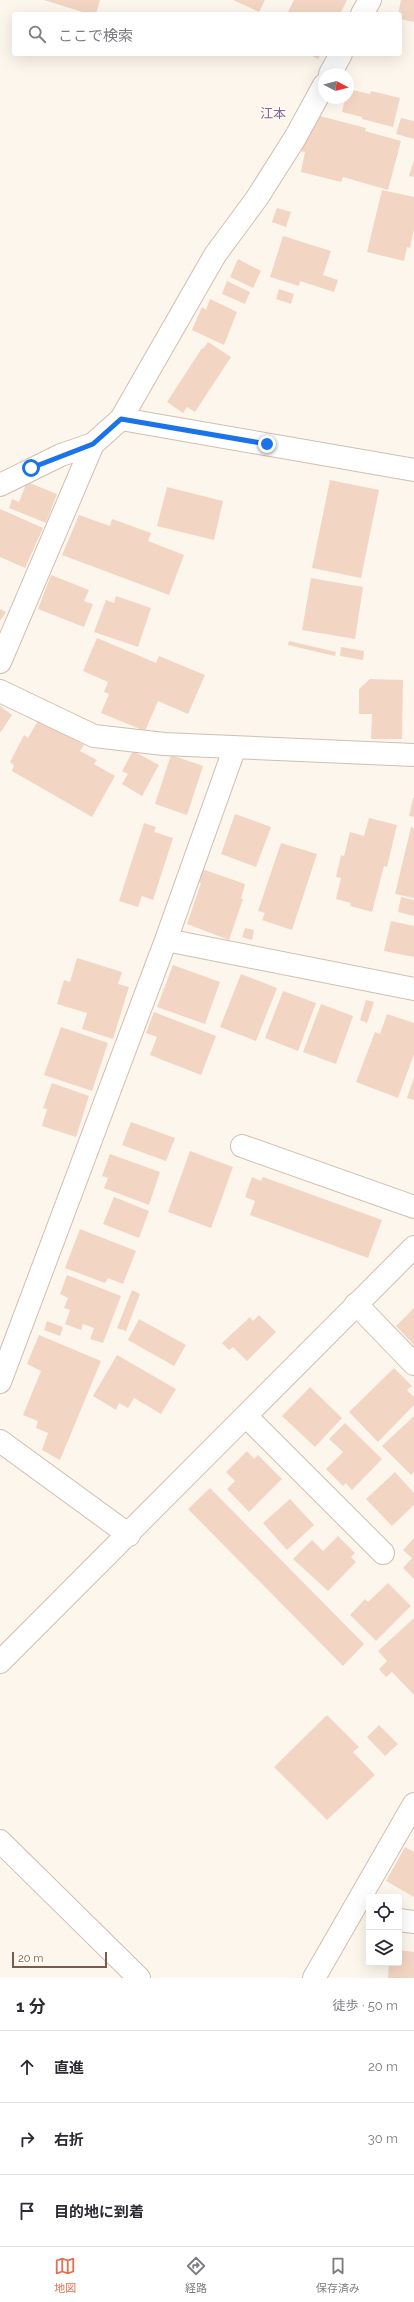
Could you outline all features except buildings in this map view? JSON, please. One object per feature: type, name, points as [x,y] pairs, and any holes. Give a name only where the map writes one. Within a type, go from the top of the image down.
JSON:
[{"type":"street","points":[[363,12],[370,0]]},
{"type":"street","points":[[333,68],[340,56]]},
{"type":"street","points":[[0,485],[43,463],[93,444],[121,419],[215,255],[257,198],[295,138],[318,95]]},
{"type":"street","points":[[121,419],[414,470]]},
{"type":"street","points":[[0,662],[93,444]]},
{"type":"street","points":[[0,691],[94,736],[164,744],[414,755]]},
{"type":"street","points":[[0,1382],[166,940],[235,747]]},
{"type":"street","points":[[166,940],[414,989]]},
{"type":"street","points":[[242,1146],[414,1207]]},
{"type":"street","points":[[0,1662],[414,1247]]},
{"type":"street","points":[[356,1304],[414,1364]]},
{"type":"street","points":[[246,1416],[383,1553]]},
{"type":"street","points":[[0,1441],[129,1534]]},
{"type":"street","points":[[314,1978],[360,1915],[414,1804]]},
{"type":"street","points":[[0,1841],[139,1978]]},
{"type":"street","points":[[402,1920],[414,1922]]},
{"type":"district","name":"江本","points":[[273,113]]},
{"type":"route","points":[[31,468],[61,455],[93,444],[121,419],[267,444]]}]
